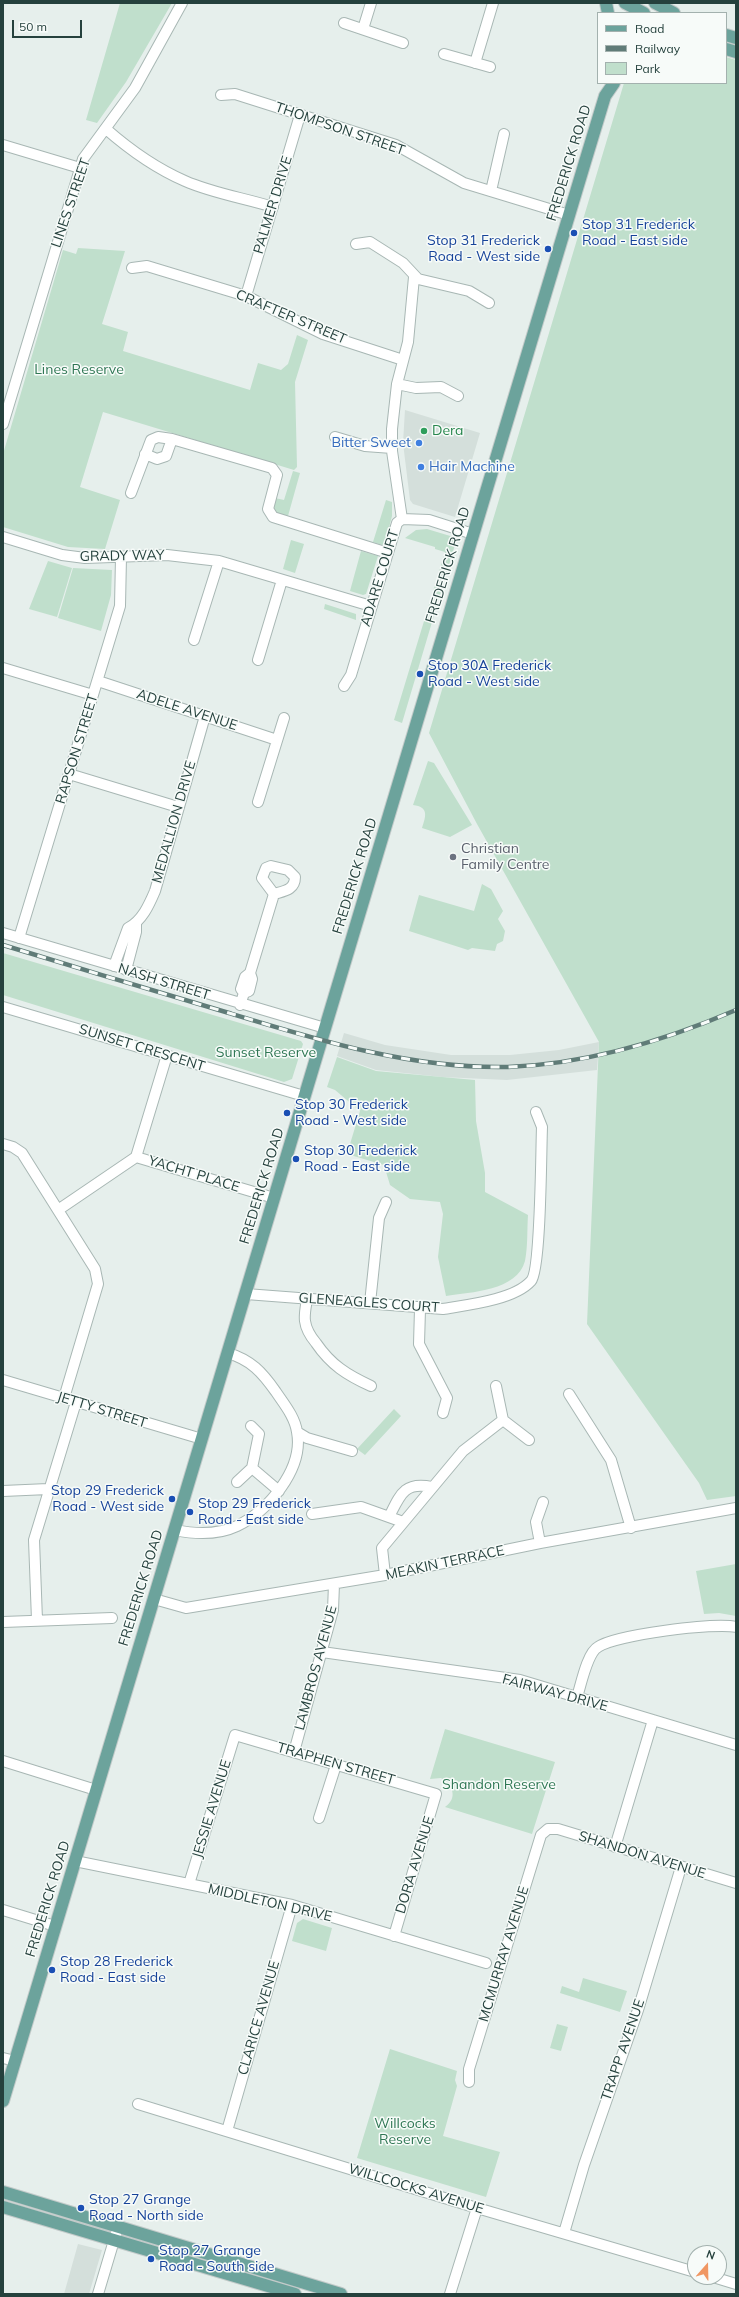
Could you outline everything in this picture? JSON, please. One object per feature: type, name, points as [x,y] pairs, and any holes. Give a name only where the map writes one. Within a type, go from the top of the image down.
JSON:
[{"type":"main road","points":[[655,3],[669,9]]},
{"type":"main road","points":[[623,12],[633,7]]},
{"type":"main road","name":"FREDERICK ROAD","points":[[604,84],[605,96]]},
{"type":"main road","name":"FREDERICK ROAD","points":[[3,2101],[9,2060],[55,1926],[75,1861],[605,96],[613,84]]},
{"type":"main road","points":[[3,2192],[341,2294]]},
{"type":"main road","points":[[3,2207],[295,2294]]},
{"type":"street","name":"LINES STREET","points":[[3,424],[83,159],[134,88],[182,3]]},
{"type":"street","points":[[363,29],[371,3]]},
{"type":"street","points":[[475,63],[492,3]]},
{"type":"street","points":[[344,23],[403,43]]},
{"type":"street","points":[[444,54],[490,68]]},
{"type":"street","name":"THOMPSON STREET","points":[[220,95],[235,94],[395,144],[464,182],[569,215]]},
{"type":"street","name":"PALMER DRIVE","points":[[246,296],[300,114]]},
{"type":"street","points":[[106,129],[142,158],[187,182],[273,207]]},
{"type":"street","points":[[491,191],[504,134]]},
{"type":"street","points":[[3,145],[80,168]]},
{"type":"street","points":[[356,244],[370,242],[403,264],[414,277],[469,291],[489,303]]},
{"type":"street","name":"CRAFTER STREET","points":[[132,268],[147,266],[246,296],[323,334],[403,360]]},
{"type":"street","points":[[402,519],[392,448],[393,412],[397,384],[408,342],[414,277]]},
{"type":"street","points":[[397,384],[416,388],[441,387],[458,396]]},
{"type":"street","points":[[335,437],[365,446],[392,448]]},
{"type":"street","points":[[131,493],[149,443],[154,438],[172,439],[272,468],[276,475],[268,509],[273,517],[388,552]]},
{"type":"street","points":[[144,454],[157,459],[166,456],[172,439]]},
{"type":"street","name":"ADARE COURT","points":[[344,686],[351,675],[371,606],[398,523],[402,519],[429,520],[473,534]]},
{"type":"street","name":"GRADY WAY","points":[[3,537],[62,555],[85,558],[166,555],[219,561],[371,606]]},
{"type":"street","name":"RAPSON STREET","points":[[19,938],[120,606],[121,557]]},
{"type":"street","points":[[194,640],[219,561]]},
{"type":"street","points":[[258,660],[282,580]]},
{"type":"street","points":[[3,668],[93,695]]},
{"type":"street","name":"ADELE AVENUE","points":[[98,681],[277,740]]},
{"type":"street","name":"MEDALLION DRIVE","points":[[114,966],[128,928],[136,924],[149,904],[155,891],[205,716]]},
{"type":"street","points":[[258,802],[284,718]]},
{"type":"street","points":[[69,774],[178,808]]},
{"type":"street","points":[[240,1005],[244,993],[249,991],[252,979],[250,973],[274,894]]},
{"type":"street","name":"MEDALLION DRIVE","points":[[126,970],[136,932],[136,924]]},
{"type":"street","name":"NASH STREET","points":[[3,933],[240,1005],[325,1028]]},
{"type":"street","name":"SUNSET CRESCENT","points":[[3,1007],[304,1096]]},
{"type":"street","points":[[58,1210],[136,1157],[167,1055]]},
{"type":"street","name":"GLENEAGLES COURT","points":[[246,1294],[443,1309],[472,1305],[500,1297],[525,1286],[534,1276],[542,1127],[536,1112]]},
{"type":"street","points":[[3,1144],[13,1147],[22,1153],[95,1269],[98,1284],[64,1398]]},
{"type":"street","name":"YACHT PLACE","points":[[136,1157],[274,1198]]},
{"type":"street","points":[[370,1303],[379,1218],[386,1202]]},
{"type":"street","points":[[307,1299],[305,1322],[310,1336],[334,1366],[348,1375],[371,1386]]},
{"type":"street","points":[[420,1308],[419,1344],[447,1398],[443,1413]]},
{"type":"street","points":[[175,1530],[197,1533],[221,1531],[237,1526],[269,1502],[279,1491],[291,1470],[297,1453],[298,1432],[290,1413],[262,1372],[246,1360],[228,1353]]},
{"type":"street","name":"JETTY STREET","points":[[3,1380],[202,1440]]},
{"type":"street","points":[[496,1386],[502,1420],[529,1440]]},
{"type":"street","points":[[569,1394],[611,1460],[631,1528]]},
{"type":"street","points":[[37,1620],[34,1540],[48,1489],[76,1402]]},
{"type":"street","points":[[385,1575],[382,1548],[463,1451],[502,1420]]},
{"type":"street","points":[[237,1482],[252,1468],[259,1434],[251,1426]]},
{"type":"street","points":[[298,1432],[307,1438],[352,1451]]},
{"type":"street","points":[[252,1468],[279,1491]]},
{"type":"street","points":[[389,1517],[402,1490],[419,1484],[432,1487]]},
{"type":"street","points":[[3,1491],[48,1489]]},
{"type":"street","points":[[540,1543],[536,1522],[543,1502]]},
{"type":"street","points":[[312,1514],[361,1507],[403,1522]]},
{"type":"street","name":"MEAKIN TERRACE","points":[[154,1599],[186,1608],[385,1575],[540,1543],[631,1528],[736,1508]]},
{"type":"street","name":"LAMBROS AVENUE","points":[[294,1752],[333,1610],[334,1584]]},
{"type":"street","points":[[3,1622],[112,1618]]},
{"type":"street","points":[[577,1697],[590,1657],[597,1647],[614,1640],[709,1625],[728,1625],[736,1627]]},
{"type":"street","name":"FAIRWAY DRIVE","points":[[322,1652],[520,1680],[736,1745]]},
{"type":"street","points":[[615,1847],[653,1720]]},
{"type":"street","name":"TRAPHEN STREET","points":[[235,1735],[436,1794]]},
{"type":"street","name":"JESSIE AVENUE","points":[[189,1884],[235,1735]]},
{"type":"street","points":[[3,1761],[96,1790]]},
{"type":"street","points":[[319,1818],[336,1765]]},
{"type":"street","name":"DORA AVENUE","points":[[394,1936],[436,1794]]},
{"type":"street","name":"SHANDON AVENUE","points":[[548,1829],[558,1830],[736,1883]]},
{"type":"street","name":"MCMURRAY AVENUE","points":[[468,2082],[469,2069],[541,1835],[548,1829]]},
{"type":"street","name":"MIDDLETON DRIVE","points":[[75,1861],[292,1905],[486,1963]]},
{"type":"street","name":"TRAPP AVENUE","points":[[564,2233],[584,2165],[638,2010],[681,1867]]},
{"type":"street","name":"CLARICE AVENUE","points":[[227,2131],[292,1905]]},
{"type":"street","points":[[3,1910],[55,1926]]},
{"type":"street","name":"WILLCOCKS AVENUE","points":[[138,2104],[477,2208],[687,2270]]},
{"type":"street","points":[[450,2294],[477,2208]]},
{"type":"street","points":[[98,2294],[118,2227]]},
{"type":"shaded area","points":[[405,410],[480,433],[455,517],[413,504],[410,500],[403,443]]},
{"type":"shaded area","points":[[344,1033],[385,1045],[451,1055],[510,1055],[559,1050],[599,1042],[597,1070],[507,1080],[442,1077],[376,1070],[337,1056]]},
{"type":"shaded area","points":[[78,2244],[102,2250],[89,2294],[64,2294]]},
{"type":"green space","points":[[120,3],[172,3],[126,82],[97,123],[86,120]]},
{"type":"green space","points":[[727,57],[736,60],[736,1496],[707,1500],[699,1483],[587,1324],[599,1042],[477,824],[429,733],[624,84],[727,84]]},
{"type":"green space","name":"Lines Reserve","points":[[78,248],[125,251],[102,324],[128,332],[123,351],[250,390],[258,363],[281,370],[288,364],[297,335],[308,340],[295,382],[297,467],[294,470],[103,412],[80,487],[120,500],[105,549],[68,547],[3,527],[3,454],[63,250],[76,254]]},
{"type":"green space","points":[[293,471],[300,473],[288,516],[274,512],[272,508],[275,498],[284,500]]},
{"type":"green space","points":[[386,500],[392,502],[392,516],[385,543],[382,545],[373,542]]},
{"type":"green space","points":[[427,529],[457,538],[402,723],[394,720],[445,552],[435,549],[435,547],[405,538],[416,530]]},
{"type":"green space","points":[[291,540],[304,544],[295,573],[283,569]]},
{"type":"green space","points":[[361,551],[378,556],[366,594],[363,595],[350,591]]},
{"type":"green space","points":[[48,561],[72,568],[57,617],[29,609]]},
{"type":"green space","points":[[73,568],[112,570],[111,595],[101,631],[58,618]]},
{"type":"green space","points":[[325,604],[356,614],[356,620],[324,609]]},
{"type":"green space","points":[[428,761],[434,763],[472,825],[450,837],[422,828],[425,820],[424,810],[413,805]]},
{"type":"green space","points":[[482,884],[491,889],[503,911],[498,919],[505,931],[503,941],[497,944],[495,951],[472,948],[468,950],[409,931],[419,895],[474,911]]},
{"type":"green space","name":"Sunset Reserve","points":[[3,953],[301,1041],[303,1044],[292,1079],[284,1082],[3,995]]},
{"type":"green space","points":[[337,1057],[376,1071],[475,1080],[476,1121],[485,1173],[485,1192],[528,1215],[525,1261],[520,1271],[513,1279],[492,1288],[446,1296],[438,1257],[443,1214],[440,1202],[410,1199],[390,1185],[384,1165],[347,1154],[360,1111],[335,1090],[327,1087]]},
{"type":"green space","points":[[394,1409],[401,1416],[365,1455],[357,1449]]},
{"type":"green space","points":[[736,1564],[736,1616],[719,1613],[704,1614],[696,1571]]},
{"type":"green space","name":"Shandon Reserve","points":[[445,1729],[555,1762],[532,1834],[445,1807],[452,1800],[453,1796],[449,1784],[441,1778],[430,1779]]},
{"type":"green space","points":[[303,1919],[332,1928],[326,1951],[292,1941],[297,1923]]},
{"type":"green space","points":[[583,1978],[627,1991],[620,2012],[560,1993],[562,1986],[579,1992]]},
{"type":"green space","points":[[557,2024],[568,2027],[561,2051],[550,2048]]},
{"type":"green space","name":"Willcocks Reserve","points":[[390,2049],[457,2071],[455,2080],[457,2086],[443,2136],[500,2152],[486,2197],[357,2158]]},
{"type":"railway","points":[[3,945],[298,1034],[367,1051],[437,1063],[508,1067],[538,1065],[596,1056],[681,1032],[736,1010]]},
{"type":"place","name":"Stop 31 Frederick Road - East side","points":[[574,233]]},
{"type":"place","name":"Stop 31 Frederick Road - West side","points":[[548,249]]},
{"type":"place","name":"Dera","points":[[424,431]]},
{"type":"place","name":"Bitter Sweet","points":[[419,443]]},
{"type":"place","name":"Hair Machine","points":[[421,467]]},
{"type":"place","name":"Stop 30A Frederick Road - West side","points":[[420,674]]},
{"type":"place","name":"Christian Family Centre","points":[[453,857]]},
{"type":"place","name":"Stop 30 Frederick Road - West side","points":[[287,1113]]},
{"type":"place","name":"Stop 30 Frederick Road - East side","points":[[296,1159]]},
{"type":"place","name":"Stop 29 Frederick Road - West side","points":[[172,1499]]},
{"type":"place","name":"Stop 29 Frederick Road - East side","points":[[190,1512]]},
{"type":"place","name":"Stop 28 Frederick Road - East side","points":[[52,1970]]},
{"type":"place","name":"Stop 27 Grange Road - North side","points":[[81,2208]]},
{"type":"place","name":"Stop 27 Grange Road - South side","points":[[151,2259]]}]
